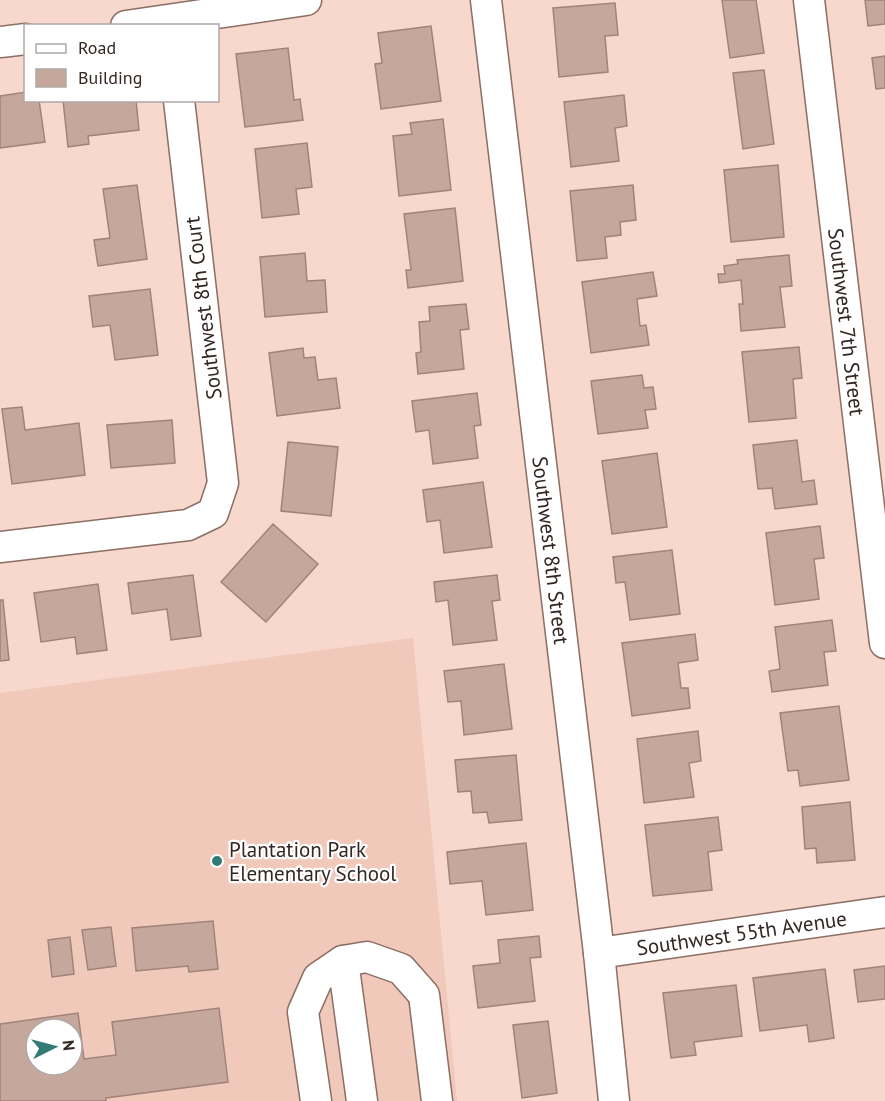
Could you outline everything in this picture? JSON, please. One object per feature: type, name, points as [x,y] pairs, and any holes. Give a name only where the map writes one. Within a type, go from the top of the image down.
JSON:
[{"type":"street","points":[[170,23],[306,0]]},
{"type":"street","name":"Southwest 8th Street","points":[[486,0],[599,953],[614,1101]]},
{"type":"street","name":"Southwest 7th Street","points":[[809,0],[885,643]]},
{"type":"street","points":[[0,42],[24,39]]},
{"type":"street","name":"Southwest 8th Court","points":[[0,548],[188,525],[213,513],[223,483],[179,102]]},
{"type":"street","name":"Southwest 55th Avenue","points":[[599,953],[885,912]]},
{"type":"street","points":[[316,1101],[303,1012],[318,978],[343,961],[367,957],[401,969],[424,995],[437,1101]]},
{"type":"street","points":[[343,961],[362,1101]]},
{"type":"shaded area","name":"Plantation Park Elementary School","points":[[413,638],[457,1101],[0,1101],[0,693]]},
{"type":"building","points":[[722,0],[756,0],[764,53],[730,58]]},
{"type":"building","points":[[865,0],[885,0],[885,24],[868,26]]},
{"type":"building","points":[[615,3],[618,35],[605,36],[608,72],[559,77],[553,8]]},
{"type":"building","points":[[431,26],[441,101],[381,109],[375,64],[382,63],[378,33]]},
{"type":"building","points":[[288,48],[294,100],[300,99],[303,120],[245,127],[236,54]]},
{"type":"building","points":[[885,56],[885,88],[876,89],[872,58]]},
{"type":"building","points":[[764,70],[774,144],[743,149],[733,73]]},
{"type":"building","points":[[24,92],[24,102],[39,102],[45,142],[0,148],[0,96]]},
{"type":"building","points":[[624,95],[627,126],[615,128],[619,161],[571,167],[564,102]]},
{"type":"building","points":[[63,102],[136,102],[139,130],[88,136],[89,144],[68,147]]},
{"type":"building","points":[[443,119],[451,190],[399,196],[393,136],[412,134],[410,123]]},
{"type":"building","points":[[307,143],[312,187],[296,189],[299,214],[262,218],[255,149]]},
{"type":"building","points":[[778,165],[784,237],[731,242],[724,170]]},
{"type":"building","points":[[137,185],[147,259],[98,266],[94,240],[110,238],[103,189]]},
{"type":"building","points":[[633,185],[636,220],[620,222],[621,235],[605,237],[607,258],[577,261],[570,191]]},
{"type":"building","points":[[455,208],[463,281],[408,288],[406,270],[411,270],[404,214]]},
{"type":"building","points":[[305,253],[307,281],[325,280],[327,312],[265,317],[260,257]]},
{"type":"building","points":[[789,255],[792,286],[780,287],[785,327],[741,331],[739,304],[743,304],[741,280],[719,283],[718,274],[725,274],[724,266],[738,264],[737,260]]},
{"type":"building","points":[[653,272],[657,296],[637,299],[640,326],[646,325],[649,345],[591,353],[582,282]]},
{"type":"building","points":[[150,289],[158,355],[115,360],[110,325],[93,327],[89,296]]},
{"type":"building","points":[[466,304],[469,329],[460,330],[464,369],[418,374],[416,353],[421,352],[419,322],[430,321],[429,307]]},
{"type":"building","points":[[799,347],[802,378],[793,379],[796,418],[749,422],[742,352]]},
{"type":"building","points":[[303,348],[304,358],[315,357],[318,380],[336,378],[340,408],[277,416],[269,353]]},
{"type":"building","points":[[642,375],[644,388],[653,387],[656,409],[645,410],[648,428],[598,434],[591,381]]},
{"type":"building","points":[[477,393],[481,425],[474,426],[478,458],[433,464],[429,430],[416,432],[412,401]]},
{"type":"building","points":[[22,407],[25,430],[79,423],[85,475],[12,484],[2,409]]},
{"type":"building","points":[[172,420],[175,463],[111,468],[107,425]]},
{"type":"building","points":[[797,440],[802,482],[814,480],[817,504],[775,509],[772,488],[758,489],[753,445]]},
{"type":"building","points":[[288,442],[338,447],[331,516],[281,511]]},
{"type":"building","points":[[657,453],[667,527],[612,534],[602,461]]},
{"type":"building","points":[[483,482],[492,547],[444,553],[440,520],[427,522],[423,490]]},
{"type":"building","points":[[273,524],[318,564],[266,622],[221,582]]},
{"type":"building","points":[[820,526],[824,558],[814,559],[819,599],[775,605],[766,533]]},
{"type":"building","points":[[672,550],[680,614],[630,620],[625,582],[616,583],[613,557]]},
{"type":"building","points":[[193,575],[201,636],[171,640],[167,609],[132,614],[128,583]]},
{"type":"building","points":[[497,575],[500,600],[492,601],[497,640],[453,645],[448,600],[436,602],[434,582]]},
{"type":"building","points":[[98,584],[107,650],[77,654],[75,637],[41,642],[34,593]]},
{"type":"building","points":[[0,600],[3,600],[9,660],[0,661]]},
{"type":"building","points":[[832,620],[836,651],[824,652],[828,685],[772,692],[769,671],[780,669],[775,627]]},
{"type":"building","points":[[695,634],[698,660],[678,663],[681,688],[688,688],[690,708],[632,716],[622,643]]},
{"type":"building","points":[[504,664],[512,729],[464,735],[461,701],[448,702],[444,671]]},
{"type":"building","points":[[839,706],[849,780],[800,786],[798,770],[788,771],[780,713]]},
{"type":"building","points":[[698,731],[701,761],[689,763],[694,797],[644,803],[637,739]]},
{"type":"building","points":[[516,755],[522,820],[489,823],[487,812],[473,813],[471,791],[458,792],[455,760]]},
{"type":"building","points":[[850,802],[855,860],[817,863],[816,848],[805,849],[802,807]]},
{"type":"building","points":[[718,817],[722,850],[708,852],[712,890],[653,896],[645,825]]},
{"type":"building","points":[[526,843],[533,910],[486,915],[482,881],[450,884],[447,852]]},
{"type":"building","points":[[213,921],[218,969],[189,972],[188,966],[136,971],[132,928]]},
{"type":"building","points":[[111,927],[116,966],[88,970],[82,930]]},
{"type":"building","points":[[539,936],[541,957],[530,958],[535,1001],[478,1008],[473,966],[500,963],[498,940]]},
{"type":"building","points":[[70,937],[74,974],[52,977],[48,940]]},
{"type":"building","points":[[885,966],[885,999],[858,1002],[854,970]]},
{"type":"building","points":[[825,969],[834,1038],[809,1042],[807,1025],[760,1031],[753,978]]},
{"type":"building","points":[[736,985],[742,1036],[694,1042],[696,1055],[671,1058],[663,993]]},
{"type":"building","points":[[219,1008],[228,1082],[106,1098],[106,1101],[0,1101],[0,1024],[24,1021],[24,1077],[84,1077],[84,1059],[116,1055],[112,1022]]},
{"type":"building","points":[[78,1013],[79,1017],[50,1017]]},
{"type":"building","points":[[548,1021],[557,1093],[522,1098],[513,1025]]},
{"type":"place","name":"Plantation Park Elementary School","points":[[217,861]]}]
